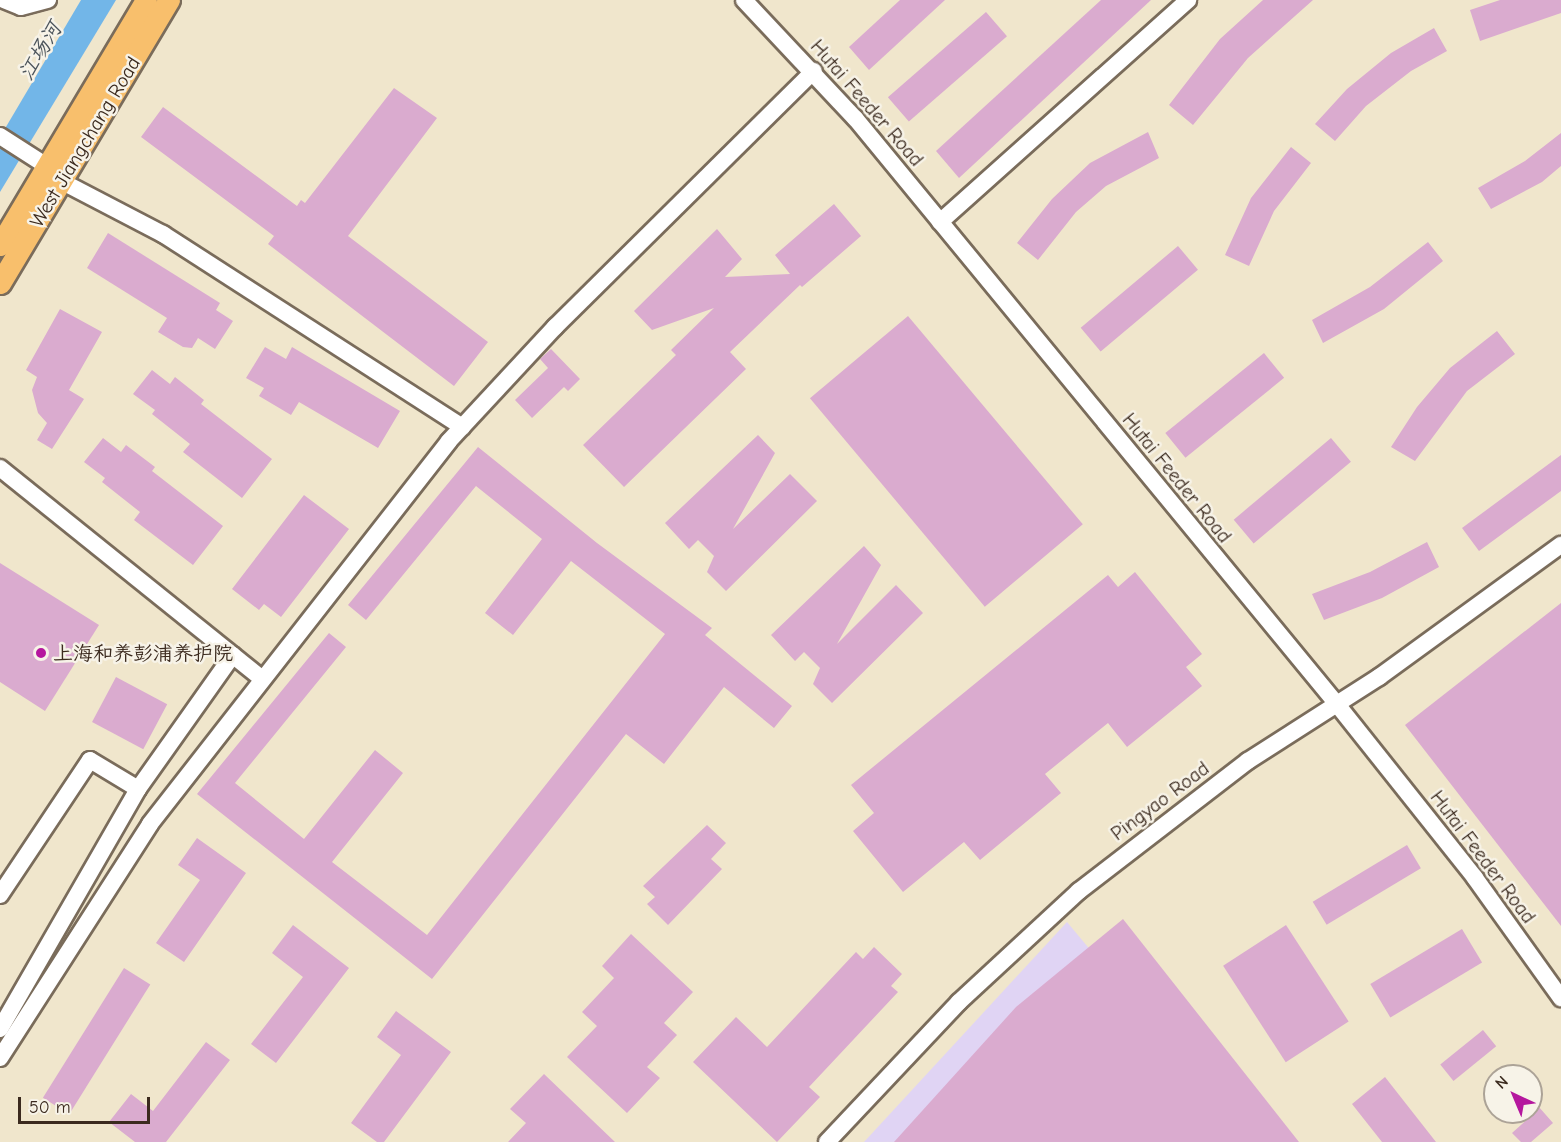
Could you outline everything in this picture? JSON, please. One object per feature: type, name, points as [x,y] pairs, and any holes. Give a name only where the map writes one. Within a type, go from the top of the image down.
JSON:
[{"type":"main road","name":"West Jiangchang Road","points":[[0,283],[54,173],[147,0]]},
{"type":"main road","name":"West Jiangchang Road","points":[[0,245],[54,173],[170,0]]},
{"type":"street","points":[[4,0],[21,7],[48,0]]},
{"type":"street","points":[[940,222],[1188,0]]},
{"type":"street","name":"Hutai Feeder Road","points":[[749,2],[814,71],[1336,703],[1475,878],[1561,998]]},
{"type":"street","points":[[0,1058],[117,871],[261,678],[462,427],[555,327],[814,71]]},
{"type":"street","points":[[0,136],[54,173],[193,253],[462,427]]},
{"type":"street","points":[[0,468],[261,678]]},
{"type":"street","name":"Pingyao Road","points":[[827,1142],[932,1030],[1051,914],[1220,782],[1336,703],[1379,677],[1561,545]]},
{"type":"street","points":[[0,1029],[138,789],[233,655]]},
{"type":"street","points":[[0,895],[90,760],[138,789]]},
{"type":"shaded area","points":[[1067,922],[1250,1141],[864,1142]]},
{"type":"water","points":[[81,0],[116,0],[0,192],[0,137]]},
{"type":"building","points":[[900,0],[945,0],[869,70],[849,47]]},
{"type":"building","points":[[1101,0],[1151,0],[959,178],[936,151]]},
{"type":"building","points":[[1263,0],[1313,0],[1248,58],[1193,125],[1169,105],[1220,39]]},
{"type":"building","points":[[1500,0],[1561,0],[1561,13],[1480,41],[1470,10]]},
{"type":"building","points":[[986,12],[1007,36],[909,121],[888,97]]},
{"type":"building","points":[[1434,28],[1447,51],[1411,71],[1366,106],[1335,141],[1315,124],[1347,89],[1391,53]]},
{"type":"building","points":[[394,88],[437,118],[348,236],[488,342],[454,386],[268,244],[274,236],[141,137],[163,107],[297,206],[301,200],[305,203]]},
{"type":"building","points":[[1148,132],[1159,158],[1106,186],[1076,212],[1038,260],[1017,243],[1052,199],[1090,163]]},
{"type":"building","points":[[1561,133],[1561,166],[1542,182],[1491,209],[1478,188],[1525,161]]},
{"type":"building","points":[[1291,147],[1311,163],[1274,211],[1249,266],[1225,255],[1251,198]]},
{"type":"building","points":[[834,204],[861,236],[802,287],[800,285],[730,352],[746,369],[624,487],[583,445],[676,355],[671,350],[714,308],[652,330],[634,311],[717,229],[742,259],[725,277],[790,274],[775,255]]},
{"type":"building","points":[[108,233],[220,303],[216,310],[233,321],[215,349],[198,338],[192,348],[183,347],[158,332],[167,318],[87,268]]},
{"type":"building","points":[[1428,242],[1443,261],[1384,309],[1323,343],[1312,320],[1370,287]]},
{"type":"building","points":[[1178,246],[1198,270],[1101,351],[1081,328]]},
{"type":"building","points":[[60,309],[102,332],[69,390],[84,399],[52,449],[37,440],[47,423],[38,413],[32,390],[37,377],[26,370]]},
{"type":"building","points":[[908,316],[1083,524],[985,607],[810,398]]},
{"type":"building","points":[[1497,331],[1515,354],[1467,391],[1415,461],[1391,447],[1417,407],[1450,368]]},
{"type":"building","points":[[265,347],[286,359],[292,347],[400,411],[378,448],[299,402],[291,415],[259,396],[264,388],[246,378]]},
{"type":"building","points":[[551,349],[580,379],[568,391],[564,387],[532,418],[515,400],[548,368],[540,359]]},
{"type":"building","points":[[1264,353],[1284,378],[1185,458],[1165,433]]},
{"type":"building","points":[[152,370],[170,384],[175,377],[204,400],[201,404],[272,459],[242,498],[183,452],[190,444],[152,414],[155,410],[133,394]]},
{"type":"building","points":[[758,435],[775,453],[733,529],[790,474],[817,501],[726,591],[707,572],[714,556],[698,540],[689,549],[665,523]]},
{"type":"building","points":[[103,438],[121,452],[126,445],[155,467],[152,471],[223,526],[193,565],[134,520],[140,512],[102,482],[105,478],[84,462]]},
{"type":"building","points":[[1331,438],[1351,462],[1254,543],[1234,520]]},
{"type":"building","points":[[478,447],[597,543],[712,628],[705,635],[792,706],[774,728],[724,687],[664,764],[626,734],[432,979],[197,794],[329,633],[346,647],[235,783],[304,839],[375,750],[403,773],[332,862],[427,935],[665,634],[571,561],[513,635],[485,613],[542,539],[476,486],[366,620],[348,605]]},
{"type":"building","points":[[1561,455],[1561,491],[1479,551],[1462,528]]},
{"type":"building","points":[[304,495],[349,529],[281,617],[264,604],[259,610],[232,589]]},
{"type":"building","points":[[1427,542],[1439,567],[1382,598],[1324,620],[1312,594],[1370,572]]},
{"type":"building","points":[[864,546],[881,565],[837,644],[896,585],[923,613],[832,703],[813,684],[820,668],[804,652],[795,661],[771,635]]},
{"type":"building","name":"上海和养彭浦养护院","points":[[0,563],[99,625],[45,711],[0,682]]},
{"type":"building","points":[[1135,572],[1202,654],[1186,667],[1202,686],[1127,747],[1108,723],[1045,774],[1061,793],[980,860],[964,842],[903,892],[853,831],[874,813],[851,785],[1108,575],[1118,587]]},
{"type":"building","points":[[1561,603],[1561,926],[1405,725]]},
{"type":"building","points":[[116,677],[167,704],[143,749],[92,722]]},
{"type":"building","points":[[707,825],[726,843],[711,859],[722,869],[668,925],[647,904],[655,897],[643,886]]},
{"type":"building","points":[[197,838],[246,873],[184,962],[156,943],[200,880],[178,865]]},
{"type":"building","points":[[1407,845],[1421,868],[1327,925],[1313,902]]},
{"type":"building","points":[[1123,919],[1299,1142],[894,1142],[1016,1007]]},
{"type":"building","points":[[293,925],[349,968],[276,1063],[251,1044],[303,977],[272,953]]},
{"type":"building","points":[[1286,925],[1349,1021],[1286,1062],[1223,966]]},
{"type":"building","points":[[1462,929],[1482,962],[1390,1018],[1370,984]]},
{"type":"building","points":[[631,934],[693,992],[664,1023],[677,1035],[647,1067],[660,1078],[627,1113],[567,1057],[597,1026],[582,1012],[614,978],[602,966]]},
{"type":"building","points":[[874,947],[902,974],[891,986],[898,992],[809,1087],[820,1097],[777,1142],[693,1062],[736,1017],[767,1047],[856,952],[863,959]]},
{"type":"building","points":[[124,968],[150,984],[69,1114],[43,1098]]},
{"type":"building","points":[[396,1011],[451,1052],[384,1142],[377,1142],[351,1123],[401,1055],[377,1037]]},
{"type":"building","points":[[1483,1030],[1496,1046],[1453,1081],[1440,1065]]},
{"type":"building","points":[[206,1042],[230,1060],[166,1142],[135,1142],[109,1122],[131,1094],[153,1111]]},
{"type":"building","points":[[544,1074],[615,1142],[508,1142],[526,1123],[510,1109]]},
{"type":"building","points":[[1385,1077],[1436,1142],[1382,1142],[1352,1104]]},
{"type":"building","points":[[1543,1112],[1553,1123],[1531,1142],[1521,1142],[1512,1133],[1522,1124],[1543,1124]]},
{"type":"place","name":"上海和养彭浦养护院","points":[[41,653]]},
{"type":"water label","name":"江场河","points":[[40,51]]}]
